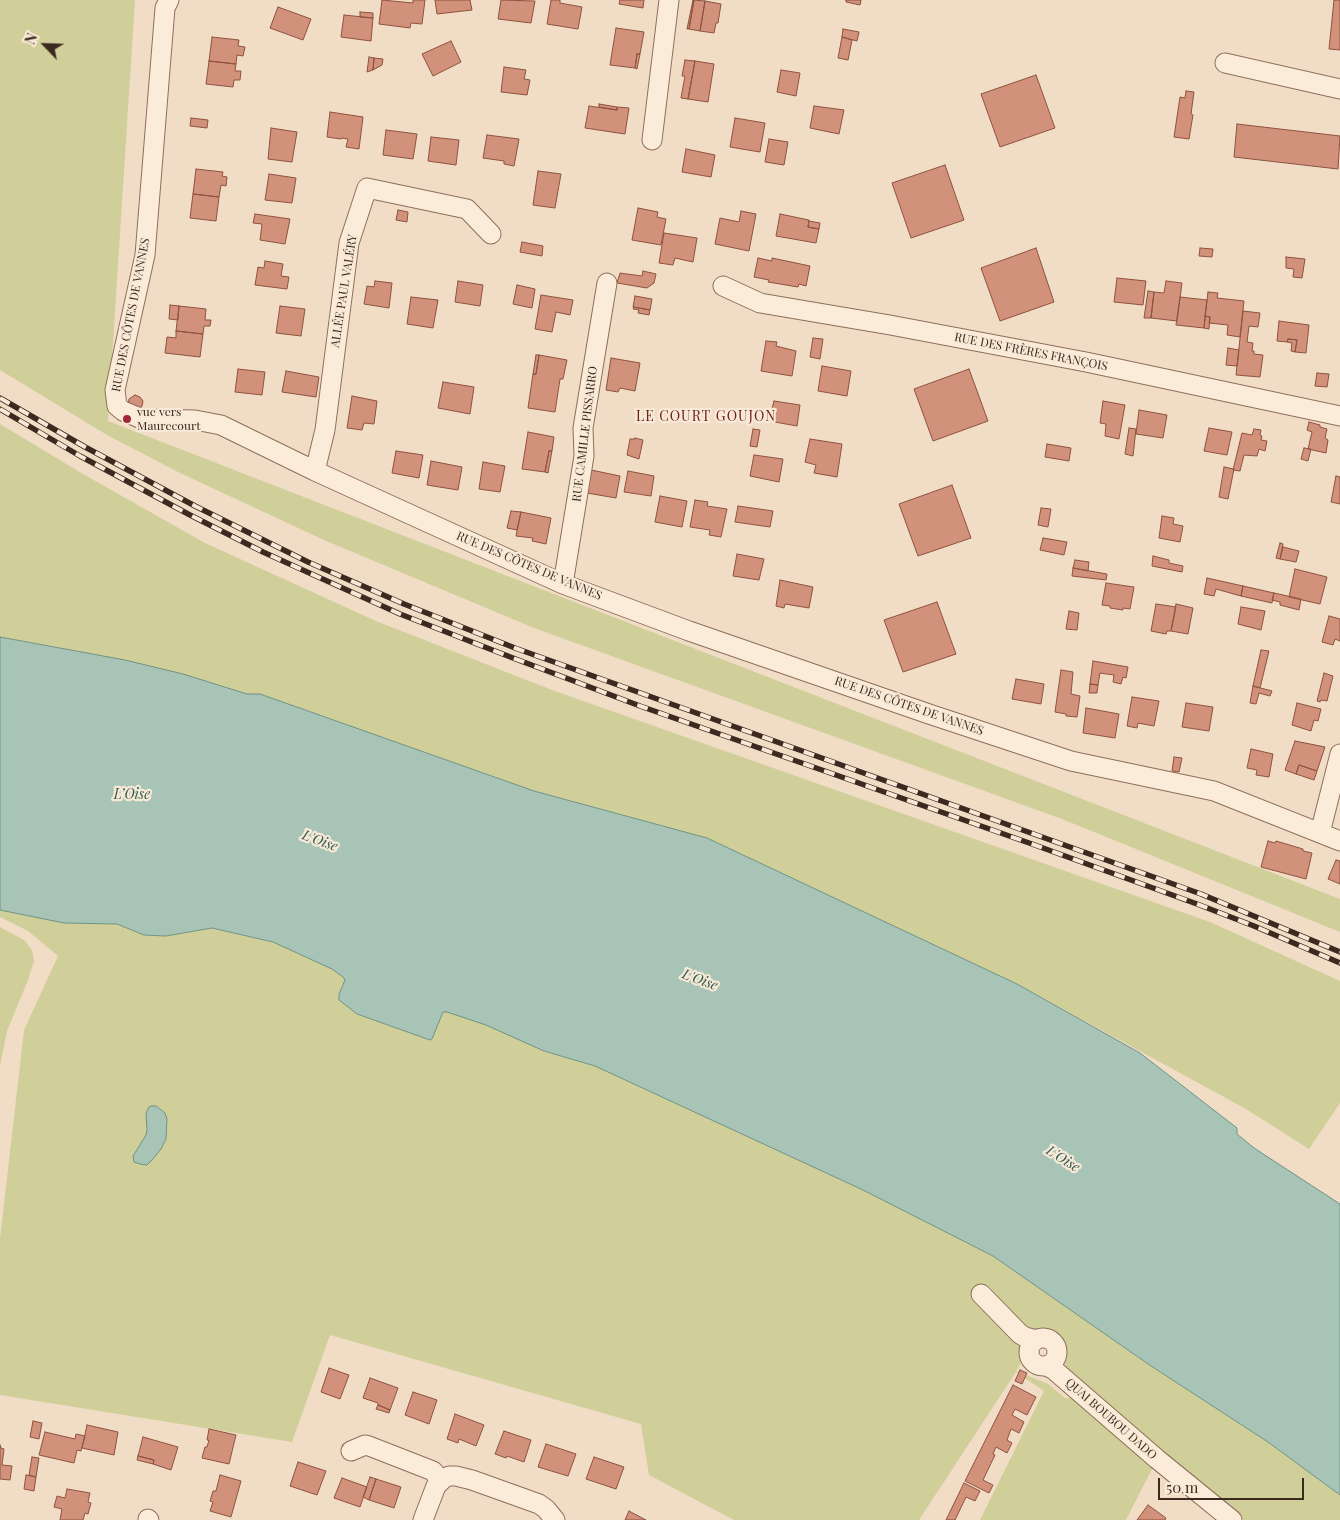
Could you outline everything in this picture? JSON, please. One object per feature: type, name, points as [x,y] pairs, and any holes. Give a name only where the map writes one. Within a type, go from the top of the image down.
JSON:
[{"type":"street","name":"RUE DES CÔTES DE VANNES","points":[[169,0],[165,8],[144,255],[115,390],[117,406],[123,412],[142,419],[195,420],[221,425],[315,471],[563,584],[689,631],[1071,761],[1214,791],[1340,841]]},
{"type":"street","points":[[652,140],[669,0]]},
{"type":"street","points":[[1226,63],[1340,90]]},
{"type":"street","name":"ALLÉE PAUL VALÉRY","points":[[315,471],[325,430],[349,243],[367,188],[467,209],[490,234]]},
{"type":"street","name":"RUE CAMILLE PISSARRO","points":[[563,584],[584,456],[583,428],[607,283]]},
{"type":"street","name":"RUE DES FRÈRES FRANÇOIS","points":[[723,286],[760,303],[890,324],[1086,362],[1340,416]]},
{"type":"street","points":[[1320,832],[1340,754]]},
{"type":"street","name":"QUAI BOUBOU DADO","points":[[981,1294],[1028,1342],[1029,1356],[1034,1364],[1038,1366],[1054,1366],[1157,1459],[1232,1520]]},
{"type":"street","points":[[351,1451],[365,1445],[369,1446],[433,1470],[440,1481]]},
{"type":"street","points":[[423,1520],[434,1491],[440,1481],[449,1476],[472,1480],[539,1504],[555,1520]]},
{"type":"shaded area","points":[[0,0],[135,0],[108,421],[1340,899],[1340,932],[1062,819],[534,628],[324,540],[182,474],[107,435],[0,370]]},
{"type":"shaded area","points":[[0,424],[83,474],[205,543],[376,621],[552,690],[1210,922],[1340,981],[1340,1103],[1309,1149],[1246,1109],[1017,984],[707,838],[534,791],[260,694],[247,694],[156,667],[0,637]]},
{"type":"shaded area","points":[[0,910],[64,923],[117,924],[144,935],[166,936],[212,928],[273,942],[332,969],[344,977],[345,980],[339,994],[357,1014],[430,1040],[443,1012],[447,1012],[486,1025],[544,1051],[595,1066],[863,1190],[993,1256],[1151,1366],[1268,1442],[1340,1495],[1340,1520],[1244,1520],[1070,1374],[1063,1362],[1062,1349],[1058,1339],[1042,1331],[1016,1371],[1048,1384],[1065,1398],[1085,1397],[1157,1459],[1126,1520],[980,1520],[1044,1391],[1016,1372],[919,1520],[734,1520],[649,1475],[641,1424],[330,1335],[292,1442],[0,1395],[0,1239],[24,1030],[58,956],[28,931],[0,917]]},
{"type":"shaded area","points":[[0,927],[24,940],[32,950],[34,961],[7,1031],[0,1066]]},
{"type":"water","name":"L’Oise","points":[[0,637],[125,660],[183,674],[247,694],[260,694],[534,791],[707,838],[1017,984],[1140,1053],[1237,1128],[1237,1134],[1254,1148],[1340,1204],[1340,1495],[1268,1442],[1151,1366],[993,1256],[863,1190],[595,1066],[544,1051],[486,1025],[447,1012],[443,1012],[430,1040],[357,1014],[339,1000],[339,994],[345,980],[343,977],[332,969],[273,942],[212,928],[166,936],[144,935],[117,924],[64,923],[0,910]]},
{"type":"water","points":[[156,1106],[165,1113],[167,1119],[166,1139],[161,1149],[147,1165],[140,1164],[134,1162],[133,1156],[146,1135],[146,1113],[149,1107]]},
{"type":"building","points":[[382,0],[413,3],[413,0],[425,0],[422,24],[411,23],[410,28],[379,24]]},
{"type":"building","points":[[435,0],[470,0],[472,10],[437,14]]},
{"type":"building","points":[[501,0],[535,1],[531,23],[498,19]]},
{"type":"building","points":[[551,0],[560,0],[560,3],[582,7],[578,29],[547,24]]},
{"type":"building","points":[[620,0],[644,0],[643,8],[619,4]]},
{"type":"building","points":[[693,0],[689,29],[687,29]]},
{"type":"building","points":[[694,0],[705,1],[700,31],[689,29]]},
{"type":"building","points":[[846,0],[861,0],[860,5],[846,2]]},
{"type":"building","points":[[1334,0],[1340,0],[1340,50],[1329,49]]},
{"type":"building","points":[[705,1],[721,4],[718,23],[716,23],[714,33],[700,31]]},
{"type":"building","points":[[278,7],[311,19],[303,40],[270,28]]},
{"type":"building","points":[[360,12],[373,13],[373,18],[360,17]]},
{"type":"building","points":[[344,15],[373,18],[371,41],[341,37]]},
{"type":"building","points":[[616,28],[644,32],[635,68],[610,65]]},
{"type":"building","points":[[843,29],[859,32],[857,41],[842,37]]},
{"type":"building","points":[[212,37],[239,40],[238,46],[245,47],[243,56],[237,55],[236,64],[209,61]]},
{"type":"building","points":[[842,37],[852,40],[848,60],[838,58]]},
{"type":"building","points":[[451,41],[461,62],[433,76],[422,54]]},
{"type":"building","points":[[637,54],[640,54],[637,69],[635,68]]},
{"type":"building","points":[[369,57],[374,58],[373,70],[367,72]]},
{"type":"building","points":[[374,58],[383,59],[382,65],[373,70]]},
{"type":"building","points":[[685,60],[695,61],[688,99],[681,98],[685,76],[682,76]]},
{"type":"building","points":[[209,61],[236,64],[235,71],[241,71],[240,80],[234,80],[233,87],[206,84]]},
{"type":"building","points":[[695,61],[714,64],[708,102],[688,99]]},
{"type":"building","points":[[504,67],[526,70],[524,79],[530,80],[527,95],[501,92]]},
{"type":"building","points":[[781,70],[800,73],[796,96],[777,92]]},
{"type":"building","points":[[1036,75],[1055,128],[1000,147],[981,94]]},
{"type":"building","points":[[1186,91],[1194,92],[1189,139],[1174,137],[1180,97],[1185,98]]},
{"type":"building","points":[[599,104],[617,107],[617,110],[599,107]]},
{"type":"building","points":[[589,106],[617,110],[617,107],[629,108],[625,134],[585,128]]},
{"type":"building","points":[[814,106],[844,110],[839,134],[810,128]]},
{"type":"building","points":[[330,112],[363,117],[359,149],[346,147],[348,139],[327,137]]},
{"type":"building","points":[[191,118],[208,120],[207,128],[190,126]]},
{"type":"building","points":[[735,118],[765,123],[760,152],[730,147]]},
{"type":"building","points":[[1237,124],[1340,136],[1338,169],[1234,157]]},
{"type":"building","points":[[271,128],[297,132],[292,162],[268,159]]},
{"type":"building","points":[[386,130],[417,134],[413,159],[383,155]]},
{"type":"building","points":[[487,135],[519,139],[514,166],[504,164],[504,161],[483,158]]},
{"type":"building","points":[[431,137],[459,140],[456,165],[428,161]]},
{"type":"building","points":[[769,139],[788,142],[784,165],[765,162]]},
{"type":"building","points":[[686,149],[715,155],[711,177],[682,172]]},
{"type":"building","points":[[945,165],[964,220],[911,238],[892,183]]},
{"type":"building","points":[[196,169],[223,172],[222,176],[227,177],[226,186],[221,185],[219,197],[193,194]]},
{"type":"building","points":[[538,171],[561,174],[555,208],[533,205]]},
{"type":"building","points":[[269,174],[296,178],[292,203],[265,200]]},
{"type":"building","points":[[193,194],[219,197],[216,221],[190,218]]},
{"type":"building","points":[[638,208],[658,212],[657,217],[666,219],[661,245],[632,240]]},
{"type":"building","points":[[398,210],[408,212],[407,222],[396,220]]},
{"type":"building","points":[[741,211],[756,214],[749,251],[715,244],[720,218],[739,222]]},
{"type":"building","points":[[255,214],[290,219],[285,244],[260,240],[262,224],[253,223]]},
{"type":"building","points":[[780,214],[809,220],[808,227],[819,229],[816,243],[776,236]]},
{"type":"building","points":[[809,221],[820,223],[819,229],[808,227]]},
{"type":"building","points":[[664,233],[697,238],[693,262],[675,258],[673,265],[659,263]]},
{"type":"building","points":[[522,242],[543,246],[542,256],[520,252]]},
{"type":"building","points":[[1036,248],[1054,302],[1000,321],[981,268]]},
{"type":"building","points":[[1200,248],[1213,249],[1212,257],[1199,256]]},
{"type":"building","points":[[1286,257],[1305,259],[1302,278],[1293,277],[1294,269],[1286,268]]},
{"type":"building","points":[[758,258],[772,261],[772,258],[810,266],[806,286],[799,284],[798,287],[768,282],[769,280],[754,277]]},
{"type":"building","points":[[265,261],[283,264],[281,276],[289,277],[287,289],[255,285],[258,267],[264,268]]},
{"type":"building","points":[[643,271],[656,274],[654,283],[647,288],[617,283],[620,273],[642,276]]},
{"type":"building","points":[[1117,278],[1146,281],[1143,305],[1114,302]]},
{"type":"building","points":[[375,281],[392,283],[389,308],[364,304],[367,286],[374,287]]},
{"type":"building","points":[[458,281],[483,285],[480,306],[455,302]]},
{"type":"building","points":[[1166,281],[1182,283],[1177,321],[1151,318],[1154,292],[1164,293]]},
{"type":"building","points":[[517,285],[535,289],[532,308],[513,304]]},
{"type":"building","points":[[1148,291],[1154,292],[1151,318],[1144,318]]},
{"type":"building","points":[[1208,292],[1218,293],[1217,298],[1244,301],[1240,337],[1227,335],[1228,325],[1209,323],[1210,317],[1205,316]]},
{"type":"building","points":[[541,295],[573,300],[570,315],[556,312],[552,332],[535,329]]},
{"type":"building","points":[[635,296],[652,299],[650,310],[633,307]]},
{"type":"building","points":[[411,297],[438,300],[433,328],[407,324]]},
{"type":"building","points":[[1180,297],[1207,300],[1204,328],[1176,325]]},
{"type":"building","points":[[170,305],[179,306],[178,320],[169,319]]},
{"type":"building","points":[[179,306],[206,309],[205,320],[211,320],[210,326],[204,326],[203,334],[176,331]]},
{"type":"building","points":[[280,306],[305,309],[301,336],[276,333]]},
{"type":"building","points":[[634,307],[650,310],[649,315],[638,313],[639,310],[633,309]]},
{"type":"building","points":[[1243,311],[1260,313],[1258,327],[1249,326],[1247,342],[1253,343],[1252,351],[1254,351],[1254,354],[1263,355],[1260,377],[1236,375]]},
{"type":"building","points":[[1205,316],[1210,317],[1209,329],[1204,328]]},
{"type":"building","points":[[1279,321],[1309,325],[1306,353],[1295,352],[1297,340],[1277,341]]},
{"type":"building","points":[[176,331],[203,334],[200,357],[165,353],[167,337],[176,338]]},
{"type":"building","points":[[813,338],[823,339],[820,359],[810,357]]},
{"type":"building","points":[[1288,339],[1297,340],[1295,352],[1291,351],[1292,343],[1287,342]]},
{"type":"building","points":[[766,341],[777,342],[776,346],[796,351],[792,376],[761,371]]},
{"type":"building","points":[[1228,348],[1239,350],[1237,366],[1226,365]]},
{"type":"building","points":[[536,355],[539,355],[536,374],[533,374]]},
{"type":"building","points":[[539,355],[567,360],[563,379],[560,379],[555,412],[528,408],[533,374],[536,374]]},
{"type":"building","points":[[611,358],[640,363],[635,391],[620,388],[618,392],[606,390]]},
{"type":"building","points":[[822,366],[851,371],[847,396],[818,391]]},
{"type":"building","points":[[238,369],[265,372],[262,395],[235,392]]},
{"type":"building","points":[[969,369],[988,421],[933,441],[914,389]]},
{"type":"building","points":[[286,371],[319,377],[316,397],[282,392]]},
{"type":"building","points":[[1317,373],[1329,374],[1327,387],[1315,386]]},
{"type":"building","points":[[443,382],[474,387],[470,414],[438,408]]},
{"type":"building","points":[[135,395],[143,401],[139,410],[128,406],[129,399]]},
{"type":"building","points":[[352,396],[377,401],[374,424],[364,423],[362,430],[347,428]]},
{"type":"building","points":[[774,401],[800,405],[797,426],[769,421]]},
{"type":"building","points":[[1103,401],[1125,405],[1119,439],[1105,436],[1106,424],[1100,423]]},
{"type":"building","points":[[1139,410],[1167,415],[1163,438],[1136,434]]},
{"type":"building","points":[[1309,422],[1327,429],[1325,438],[1328,440],[1326,453],[1308,449],[1312,432],[1307,430]]},
{"type":"building","points":[[1129,428],[1136,429],[1133,456],[1125,454]]},
{"type":"building","points":[[1209,428],[1232,432],[1227,455],[1204,451]]},
{"type":"building","points":[[753,429],[760,430],[757,447],[750,446]]},
{"type":"building","points":[[1254,429],[1261,430],[1261,440],[1267,441],[1265,451],[1259,449],[1257,456],[1244,455],[1240,471],[1233,470],[1242,433],[1252,435]]},
{"type":"building","points":[[528,432],[554,437],[552,451],[549,451],[545,472],[522,469]]},
{"type":"building","points":[[630,439],[643,440],[639,459],[627,455]]},
{"type":"building","points":[[810,439],[842,444],[837,477],[814,473],[816,465],[805,462]]},
{"type":"building","points":[[1047,444],[1071,448],[1069,461],[1045,457]]},
{"type":"building","points":[[1304,448],[1311,449],[1308,461],[1301,459]]},
{"type":"building","points":[[396,451],[423,455],[419,478],[392,473]]},
{"type":"building","points":[[549,451],[552,451],[548,473],[545,472]]},
{"type":"building","points":[[754,455],[783,459],[779,482],[750,476]]},
{"type":"building","points":[[431,461],[462,467],[458,490],[427,485]]},
{"type":"building","points":[[483,462],[505,466],[500,492],[479,489]]},
{"type":"building","points":[[1224,467],[1234,469],[1228,499],[1219,497]]},
{"type":"building","points":[[591,470],[620,476],[616,498],[587,493]]},
{"type":"building","points":[[628,471],[654,476],[651,496],[624,492]]},
{"type":"building","points":[[1336,476],[1340,477],[1340,504],[1331,502]]},
{"type":"building","points":[[952,485],[971,538],[918,556],[899,504]]},
{"type":"building","points":[[660,496],[687,501],[682,527],[655,522]]},
{"type":"building","points":[[695,500],[708,502],[707,506],[727,509],[721,537],[709,535],[710,530],[690,527]]},
{"type":"building","points":[[738,506],[773,511],[770,527],[735,522]]},
{"type":"building","points":[[1041,508],[1051,509],[1048,527],[1038,525]]},
{"type":"building","points":[[511,511],[521,512],[517,530],[507,528]]},
{"type":"building","points":[[521,512],[551,518],[546,544],[532,541],[533,538],[516,536]]},
{"type":"building","points":[[1162,516],[1174,518],[1173,524],[1183,526],[1180,542],[1159,538]]},
{"type":"building","points":[[1043,538],[1067,542],[1064,555],[1040,550]]},
{"type":"building","points":[[1280,543],[1283,544],[1280,559],[1276,558]]},
{"type":"building","points":[[1283,547],[1299,551],[1296,562],[1280,559]]},
{"type":"building","points":[[737,554],[764,559],[759,580],[733,576]]},
{"type":"building","points":[[1153,556],[1169,560],[1169,563],[1183,566],[1182,572],[1152,566]]},
{"type":"building","points":[[1075,560],[1089,562],[1088,571],[1073,568]]},
{"type":"building","points":[[1073,568],[1107,574],[1106,580],[1072,576]]},
{"type":"building","points":[[1295,569],[1327,577],[1320,604],[1289,597]]},
{"type":"building","points":[[1207,578],[1243,586],[1241,596],[1216,589],[1214,596],[1204,594]]},
{"type":"building","points":[[780,580],[813,587],[809,608],[785,604],[784,608],[776,606]]},
{"type":"building","points":[[1106,583],[1134,587],[1130,609],[1123,608],[1123,610],[1102,605]]},
{"type":"building","points":[[1243,586],[1274,593],[1272,603],[1241,596]]},
{"type":"building","points":[[1274,593],[1301,599],[1299,610],[1280,605],[1280,602],[1272,600]]},
{"type":"building","points":[[937,602],[956,654],[903,672],[884,620]]},
{"type":"building","points":[[1156,604],[1176,607],[1171,631],[1167,631],[1166,634],[1151,631]]},
{"type":"building","points":[[1176,604],[1193,608],[1188,634],[1171,631]]},
{"type":"building","points":[[1241,607],[1265,611],[1261,630],[1238,624]]},
{"type":"building","points":[[1069,611],[1079,613],[1077,630],[1066,629]]},
{"type":"building","points":[[1329,616],[1340,619],[1340,641],[1335,639],[1333,645],[1322,642]]},
{"type":"building","points":[[1261,650],[1269,651],[1260,688],[1253,686]]},
{"type":"building","points":[[1093,661],[1128,667],[1126,678],[1123,677],[1121,684],[1113,682],[1114,675],[1100,673],[1098,685],[1090,684]]},
{"type":"building","points":[[1061,670],[1073,672],[1071,694],[1080,696],[1077,717],[1055,712]]},
{"type":"building","points":[[1324,673],[1333,676],[1327,701],[1321,700],[1320,702],[1317,701]]},
{"type":"building","points":[[1016,679],[1044,684],[1041,704],[1012,699]]},
{"type":"building","points":[[1090,684],[1098,685],[1097,693],[1089,693]]},
{"type":"building","points":[[1253,686],[1272,691],[1270,696],[1259,693],[1256,704],[1250,703]]},
{"type":"building","points":[[1132,697],[1159,701],[1154,726],[1138,723],[1137,728],[1127,726]]},
{"type":"building","points":[[1186,703],[1213,707],[1209,731],[1182,727]]},
{"type":"building","points":[[1297,703],[1321,709],[1318,721],[1314,720],[1311,731],[1292,725]]},
{"type":"building","points":[[1086,708],[1119,714],[1115,738],[1083,733]]},
{"type":"building","points":[[1295,741],[1325,747],[1317,771],[1299,765],[1296,774],[1285,770]]},
{"type":"building","points":[[1251,749],[1273,754],[1269,777],[1256,775],[1257,770],[1247,768]]},
{"type":"building","points":[[1174,757],[1182,758],[1179,772],[1172,771]]},
{"type":"building","points":[[1299,765],[1317,771],[1314,780],[1296,774]]},
{"type":"building","points":[[1268,841],[1275,843],[1276,841],[1312,853],[1306,879],[1261,867]]},
{"type":"building","points":[[1336,860],[1340,861],[1340,884],[1328,879]]},
{"type":"building","points":[[329,1368],[349,1375],[340,1399],[321,1392]]},
{"type":"building","points":[[1020,1370],[1027,1373],[1022,1384],[1015,1381]]},
{"type":"building","points":[[370,1378],[398,1388],[390,1410],[378,1405],[378,1403],[363,1398]]},
{"type":"building","points":[[1013,1385],[1036,1397],[1027,1415],[1015,1409],[1012,1415],[1024,1422],[1019,1433],[1011,1429],[1007,1440],[1012,1443],[1007,1453],[996,1447],[993,1454],[995,1455],[983,1480],[993,1485],[989,1493],[965,1481]]},
{"type":"building","points":[[413,1392],[437,1400],[429,1424],[405,1415]]},
{"type":"building","points":[[378,1405],[390,1410],[389,1413],[376,1409]]},
{"type":"building","points":[[455,1414],[484,1425],[476,1446],[459,1439],[458,1443],[447,1439]]},
{"type":"building","points":[[33,1421],[42,1423],[39,1439],[30,1437]]},
{"type":"building","points":[[87,1425],[118,1432],[114,1455],[82,1448]]},
{"type":"building","points":[[209,1429],[236,1435],[229,1464],[202,1458],[209,1440],[207,1440]]},
{"type":"building","points":[[504,1431],[531,1440],[524,1462],[495,1454]]},
{"type":"building","points":[[45,1432],[75,1439],[76,1434],[85,1436],[81,1451],[77,1450],[74,1463],[39,1455]]},
{"type":"building","points":[[143,1437],[178,1447],[171,1470],[153,1464],[154,1460],[138,1456]]},
{"type":"building","points":[[546,1444],[576,1454],[568,1476],[538,1467]]},
{"type":"building","points":[[0,1445],[4,1449],[2,1465],[12,1466],[10,1480],[0,1479]]},
{"type":"building","points":[[138,1456],[154,1460],[153,1464],[137,1460]]},
{"type":"building","points":[[32,1457],[39,1458],[36,1477],[29,1475]]},
{"type":"building","points":[[594,1457],[624,1467],[616,1489],[586,1479]]},
{"type":"building","points":[[298,1462],[326,1471],[317,1495],[290,1486]]},
{"type":"building","points":[[26,1475],[36,1477],[34,1491],[24,1489]]},
{"type":"building","points":[[220,1475],[241,1481],[231,1517],[210,1511],[213,1502],[210,1501],[213,1491],[216,1491]]},
{"type":"building","points":[[370,1477],[376,1479],[369,1500],[363,1497]]},
{"type":"building","points":[[342,1478],[367,1487],[360,1507],[334,1498]]},
{"type":"building","points":[[376,1479],[401,1487],[394,1508],[369,1500]]},
{"type":"building","points":[[964,1483],[980,1491],[975,1501],[966,1497],[955,1520],[946,1520]]},
{"type":"building","points":[[67,1489],[90,1493],[88,1502],[91,1503],[88,1514],[85,1513],[83,1520],[60,1520],[62,1509],[54,1507],[57,1496],[65,1498]]},
{"type":"building","points":[[1148,1505],[1166,1518],[1165,1520],[1137,1520]]},
{"type":"building","points":[[629,1511],[646,1520],[625,1520]]},
{"type":"railway","points":[[0,398],[85,447],[195,506],[308,562],[404,604],[515,648],[1201,894],[1340,952]]},
{"type":"railway","points":[[0,409],[80,456],[190,515],[263,552],[400,614],[640,706],[1197,904],[1340,963]]},
{"type":"place","name":"vue vers Maurecourt","points":[[127,419]]},
{"type":"district","name":"LE COURT GOUJON","points":[[706,417]]},
{"type":"water label","name":"L'Oise","points":[[320,841]]},
{"type":"water label","name":"L'Oise","points":[[700,980]]},
{"type":"water label","name":"L'Oise","points":[[1063,1159]]}]
